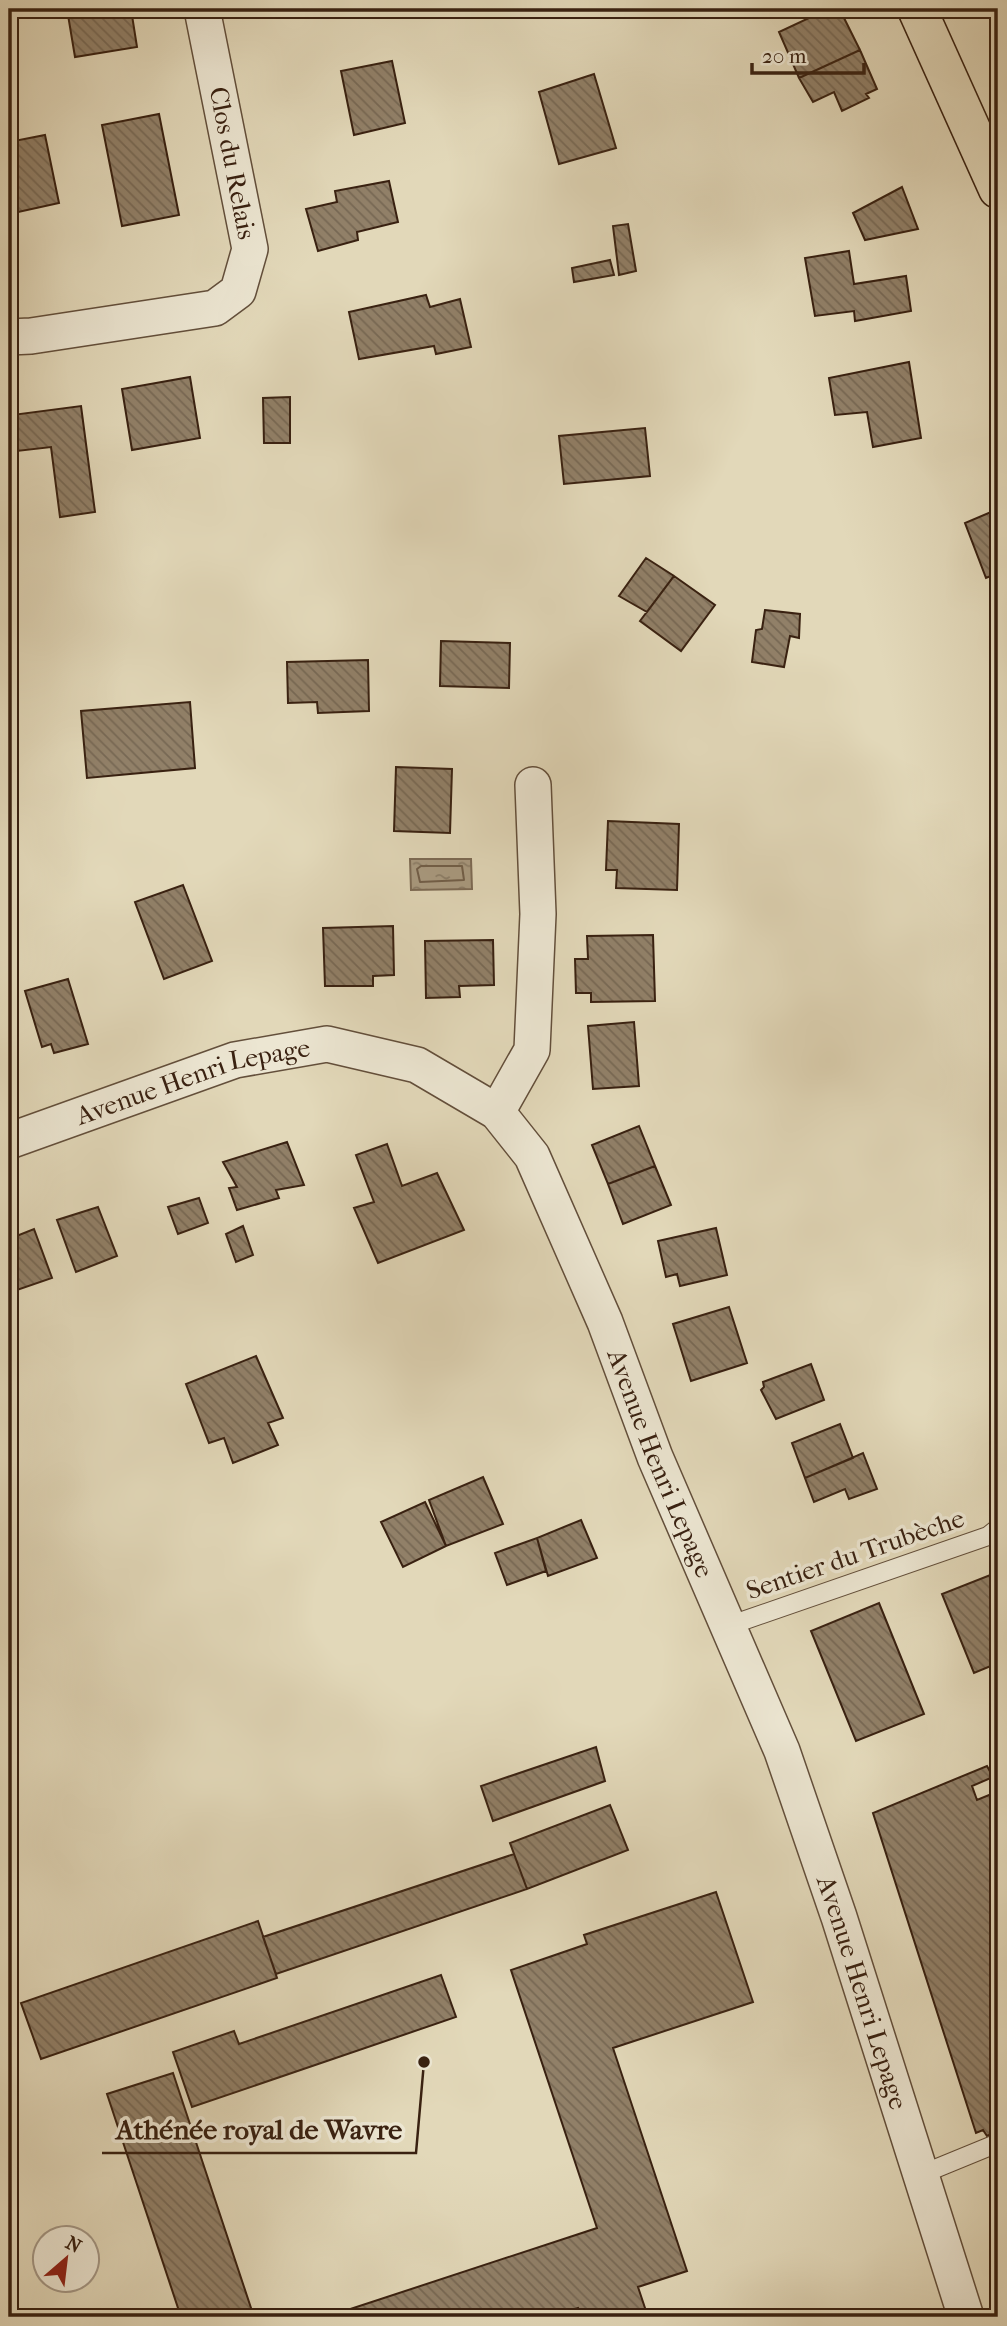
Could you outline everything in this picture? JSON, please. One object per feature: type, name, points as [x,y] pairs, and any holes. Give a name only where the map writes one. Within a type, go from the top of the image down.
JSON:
[{"type":"main road","points":[[917,9],[998,189]]},
{"type":"street","name":"Clos du Relais","points":[[9,337],[82,329],[215,308],[238,290],[250,249],[202,9]]},
{"type":"street","points":[[497,1112],[532,1050],[538,914],[533,785]]},
{"type":"street","name":"Avenue Henri Lepage","points":[[9,1141],[235,1060],[327,1044],[417,1065],[497,1112],[532,1156],[557,1206],[656,1457],[786,1764],[839,1917],[919,2175],[967,2317]]},
{"type":"lane","name":"Sentier du Trubèche","points":[[728,1626],[988,1536],[998,1528]]},
{"type":"lane","points":[[919,2175],[998,2143]]},
{"type":"water","points":[[410,859],[471,859],[472,889],[411,890]]},
{"type":"building","points":[[67,9],[131,9],[137,47],[75,57]]},
{"type":"building","points":[[828,9],[832,17],[841,12],[860,50],[799,78],[779,32]]},
{"type":"building","points":[[860,50],[877,89],[866,94],[869,98],[842,111],[834,92],[813,102],[799,78]]},
{"type":"building","points":[[392,61],[405,123],[354,135],[341,71]]},
{"type":"building","points":[[594,74],[616,148],[559,164],[539,92]]},
{"type":"building","points":[[159,114],[179,215],[122,226],[102,125]]},
{"type":"building","points":[[45,135],[59,203],[9,214],[9,184],[14,183],[9,142]]},
{"type":"building","points":[[389,181],[398,222],[357,232],[358,240],[318,251],[306,209],[337,202],[335,191]]},
{"type":"building","points":[[902,187],[918,229],[865,240],[853,213]]},
{"type":"building","points":[[628,224],[636,271],[619,275],[613,226]]},
{"type":"building","points":[[849,251],[854,284],[906,276],[911,311],[855,321],[854,311],[815,316],[805,258]]},
{"type":"building","points":[[610,260],[614,275],[574,282],[572,268]]},
{"type":"building","points":[[426,295],[430,307],[460,299],[471,347],[436,354],[434,346],[359,359],[349,312]]},
{"type":"building","points":[[909,362],[921,438],[873,447],[867,412],[835,415],[829,378]]},
{"type":"building","points":[[190,377],[200,438],[132,450],[122,389]]},
{"type":"building","points":[[290,397],[290,443],[264,443],[263,398]]},
{"type":"building","points":[[81,406],[95,512],[60,517],[51,447],[17,451],[12,415]]},
{"type":"building","points":[[645,428],[650,476],[564,484],[559,436]]},
{"type":"building","points":[[998,509],[998,573],[986,578],[965,523]]},
{"type":"building","points":[[646,558],[674,576],[647,612],[619,596]]},
{"type":"building","points":[[674,576],[715,605],[681,651],[640,621]]},
{"type":"building","points":[[765,610],[800,614],[799,638],[790,636],[784,667],[752,662],[756,630],[762,629]]},
{"type":"building","points":[[441,641],[510,643],[509,688],[440,686]]},
{"type":"building","points":[[368,660],[369,711],[318,713],[317,702],[288,703],[287,662]]},
{"type":"building","points":[[190,702],[195,768],[87,778],[81,711]]},
{"type":"building","points":[[396,767],[452,769],[450,833],[394,831]]},
{"type":"building","points":[[608,821],[679,824],[677,890],[616,888],[617,870],[606,870]]},
{"type":"building","points":[[183,885],[212,961],[164,979],[135,902]]},
{"type":"building","points":[[393,926],[394,975],[373,976],[373,986],[325,986],[323,928]]},
{"type":"building","points":[[653,935],[655,1001],[591,1002],[591,993],[576,993],[575,959],[588,959],[587,936]]},
{"type":"building","points":[[493,940],[494,985],[459,986],[460,997],[426,998],[425,941]]},
{"type":"building","points":[[68,979],[88,1044],[54,1053],[51,1044],[42,1047],[25,991]]},
{"type":"building","points":[[634,1022],[639,1086],[593,1089],[588,1026]]},
{"type":"building","points":[[639,1126],[655,1166],[608,1184],[592,1145]]},
{"type":"building","points":[[287,1142],[304,1185],[276,1190],[279,1198],[237,1210],[229,1188],[237,1187],[223,1162]]},
{"type":"building","points":[[387,1144],[402,1186],[437,1173],[464,1230],[378,1263],[354,1208],[374,1202],[356,1155]]},
{"type":"building","points":[[655,1166],[671,1205],[623,1224],[608,1184]]},
{"type":"building","points":[[199,1198],[208,1223],[178,1234],[168,1207]]},
{"type":"building","points":[[98,1207],[117,1256],[76,1272],[57,1220]]},
{"type":"building","points":[[243,1226],[253,1255],[236,1262],[226,1234]]},
{"type":"building","points":[[716,1228],[727,1275],[680,1286],[677,1274],[666,1277],[658,1241]]},
{"type":"building","points":[[34,1229],[52,1278],[14,1291],[9,1278],[9,1239]]},
{"type":"building","points":[[729,1307],[747,1363],[691,1381],[673,1324]]},
{"type":"building","points":[[256,1356],[283,1418],[268,1423],[278,1445],[233,1463],[224,1438],[209,1443],[186,1384]]},
{"type":"building","points":[[811,1364],[824,1400],[776,1419],[761,1390],[764,1387],[763,1382]]},
{"type":"building","points":[[840,1424],[853,1458],[805,1478],[792,1443]]},
{"type":"building","points":[[863,1453],[877,1489],[849,1499],[845,1489],[814,1502],[805,1478]]},
{"type":"building","points":[[483,1477],[503,1524],[446,1546],[429,1500]]},
{"type":"building","points":[[425,1502],[446,1546],[403,1567],[381,1522]]},
{"type":"building","points":[[581,1520],[597,1558],[548,1576],[537,1538]]},
{"type":"building","points":[[537,1538],[546,1571],[507,1585],[495,1553]]},
{"type":"building","points":[[998,1572],[998,1663],[974,1673],[942,1594]]},
{"type":"building","points":[[879,1603],[924,1714],[856,1741],[811,1631]]},
{"type":"building","points":[[596,1747],[605,1781],[493,1821],[481,1786]]},
{"type":"building","points":[[987,1766],[993,1777],[972,1786],[977,1800],[994,1793],[998,1798],[998,2131],[987,2136],[983,2130],[976,2133],[873,1813]]},
{"type":"building","points":[[610,1805],[628,1850],[527,1889],[510,1843]]},
{"type":"building","points":[[514,1854],[527,1889],[276,1974],[263,1937]]},
{"type":"building","points":[[716,1892],[753,2002],[613,2048],[687,2271],[638,2287],[648,2317],[581,2317],[578,2308],[549,2317],[326,2317],[597,2228],[511,1970],[587,1944],[584,1935]]},
{"type":"building","points":[[258,1921],[277,1978],[41,2059],[21,2003]]},
{"type":"building","points":[[441,1975],[456,2017],[192,2107],[173,2052],[234,2031],[239,2044]]},
{"type":"building","points":[[173,2073],[254,2317],[181,2317],[107,2094]]},
{"type":"place","name":"Athénée royal de Wavre","points":[[424,2062]]}]
